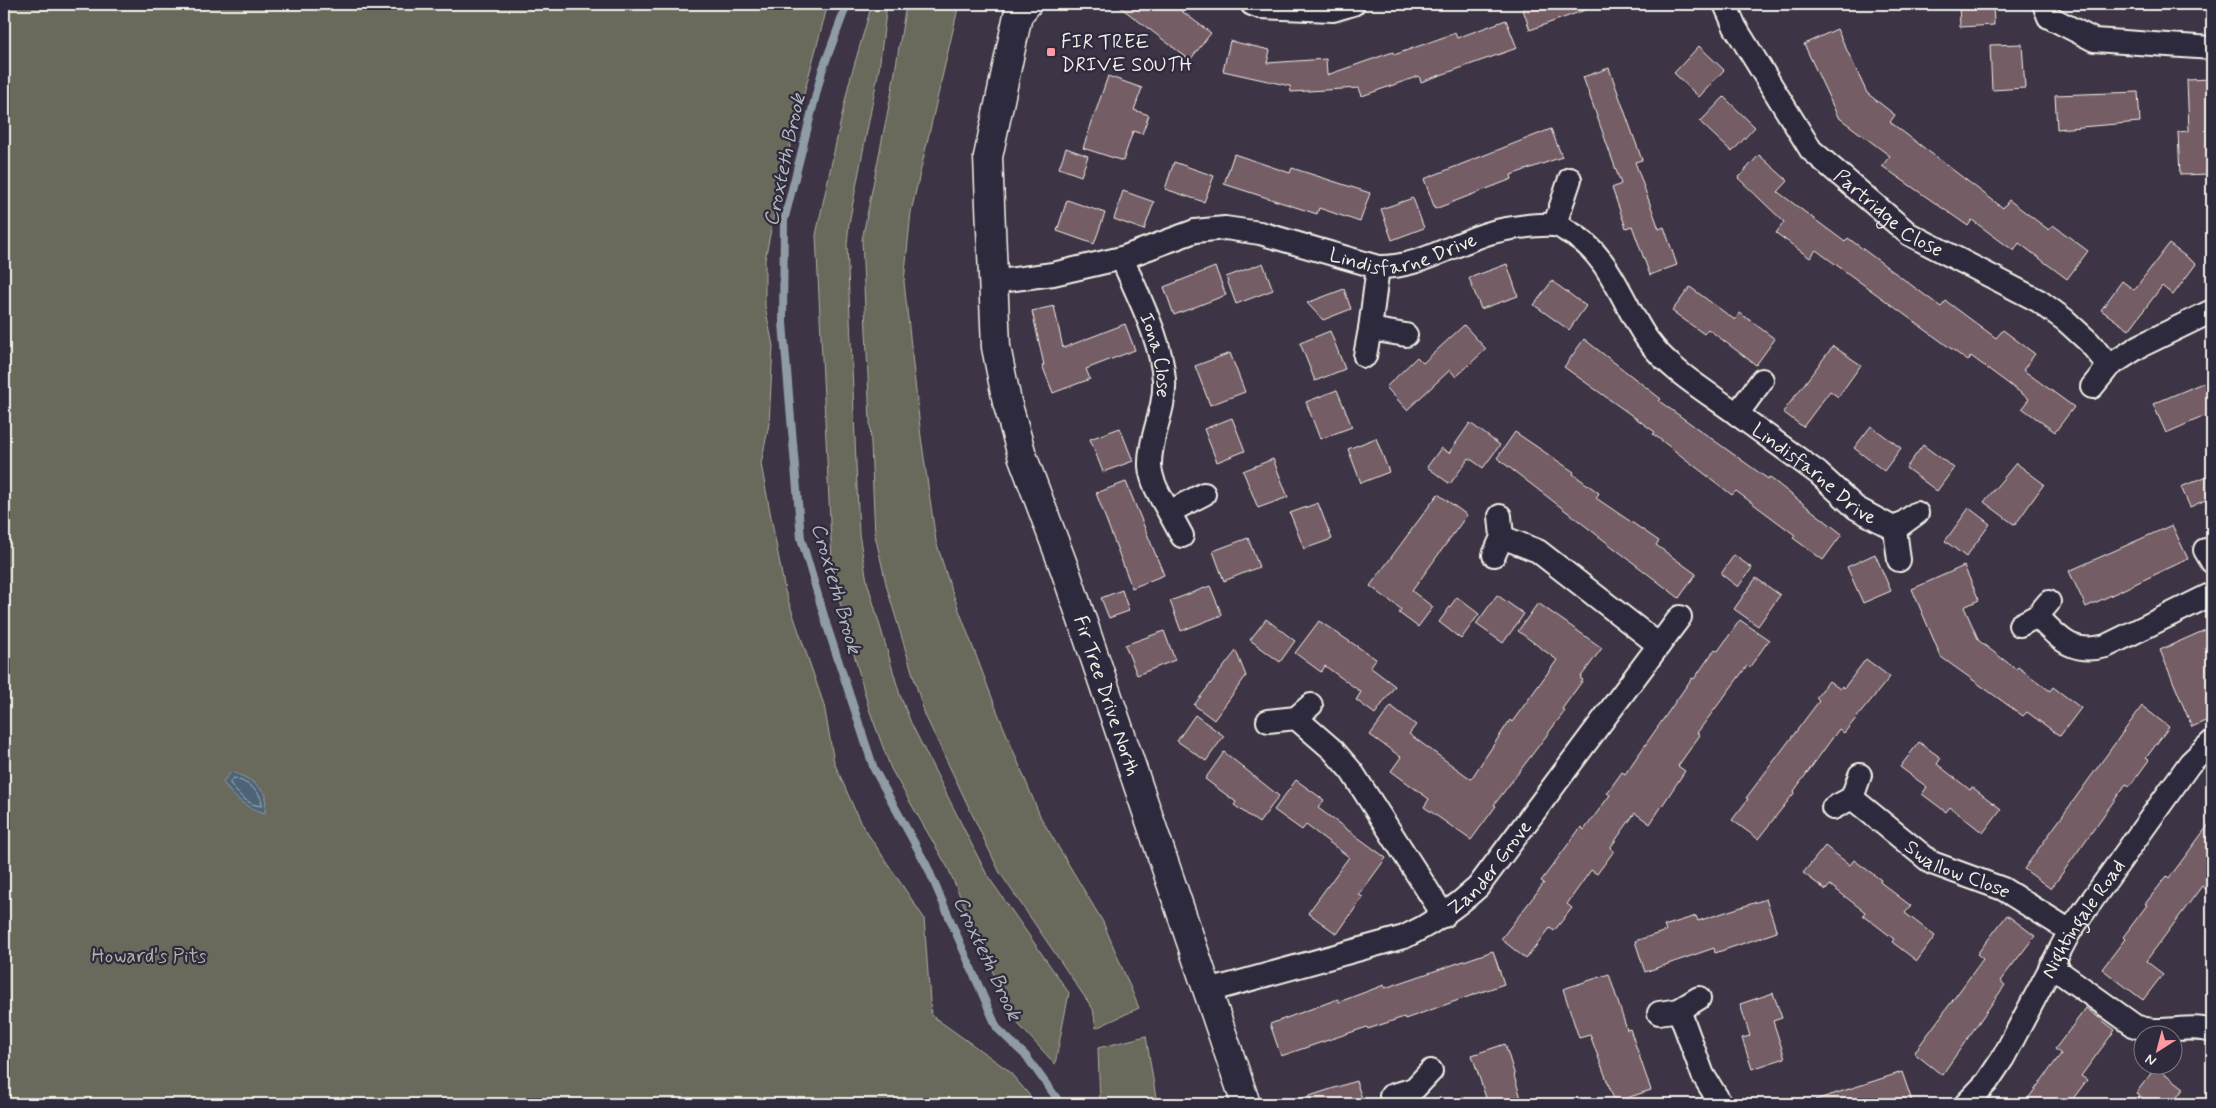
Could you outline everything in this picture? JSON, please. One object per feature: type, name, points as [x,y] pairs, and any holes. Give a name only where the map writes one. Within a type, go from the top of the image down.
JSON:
[{"type":"street","points":[[992,282],[988,157],[1018,14],[1027,4]]},
{"type":"street","points":[[1252,4],[1260,7],[1333,10],[1353,4]]},
{"type":"street","name":"Partridge Close","points":[[1725,4],[1735,26],[1811,150],[1909,234],[2039,301],[2065,320],[2109,366]]},
{"type":"street","points":[[2044,4],[2049,17],[2094,40],[2212,48]]},
{"type":"street","points":[[1555,224],[1570,179]]},
{"type":"street","name":"Lindisfarne Drive","points":[[992,282],[1053,274],[1122,258],[1195,231],[1225,228],[1260,233],[1378,266],[1410,264],[1493,232],[1555,224],[1572,233],[1588,246],[1602,263],[1646,338],[1674,368],[1818,473],[1856,508],[1895,529]]},
{"type":"street","name":"Iona Close","points":[[1122,258],[1156,341],[1162,361],[1163,403],[1150,466],[1156,487],[1182,536]]},
{"type":"street","points":[[1366,356],[1378,266]]},
{"type":"street","name":"Fir Tree Drive North","points":[[992,282],[996,348],[1007,402],[1022,455],[1065,570],[1246,1104]]},
{"type":"street","points":[[2092,387],[2109,366],[2140,346],[2212,311]]},
{"type":"street","points":[[1370,329],[1406,335]]},
{"type":"street","name":"Lindisfarne Drive","points":[[1737,414],[1762,380]]},
{"type":"street","points":[[1169,512],[1204,494]]},
{"type":"street","name":"Lindisfarne Drive","points":[[1895,529],[1917,512]]},
{"type":"street","name":"Lindisfarne Drive","points":[[1895,529],[1899,560]]},
{"type":"street","points":[[1499,536],[1538,551],[1659,645]]},
{"type":"street","points":[[2036,614],[2066,643],[2078,649],[2091,650],[2106,646],[2212,594]]},
{"type":"street","name":"Zander Grove","points":[[1208,991],[1404,938],[1444,916],[1478,887],[1680,617]]},
{"type":"street","points":[[1268,721],[1304,711],[1332,750],[1352,772],[1444,916]]},
{"type":"street","name":"Nightingale Road","points":[[1966,1104],[1987,1082],[2003,1058],[2070,931],[2190,764],[2212,742]]},
{"type":"street","name":"Swallow Close","points":[[1860,775],[1843,803],[1932,863],[2002,889],[2070,931]]},
{"type":"street","points":[[2051,966],[2135,1026],[2145,1030],[2199,1028],[2212,1031]]},
{"type":"street","points":[[1699,998],[1669,1012],[1721,1104]]},
{"type":"street","points":[[1391,1096],[1418,1097],[1431,1071]]},
{"type":"green space","name":"Howard's Pits","points":[[4,4],[828,4],[780,183],[765,260],[765,306],[773,346],[769,424],[761,464],[785,591],[824,705],[834,762],[860,822],[924,918],[931,1015],[1008,1070],[1037,1104],[4,1104]]},
{"type":"green space","points":[[872,4],[887,4],[879,69],[849,223],[847,245],[859,534],[867,581],[900,695],[911,723],[987,875],[1069,993],[1055,1064],[1020,1026],[1001,991],[948,868],[891,769],[869,709],[837,592],[832,562],[816,235],[849,83]]},
{"type":"green space","points":[[906,4],[959,4],[911,212],[904,282],[921,437],[936,541],[950,586],[997,711],[1041,818],[1103,922],[1139,1008],[1096,1028],[1093,1009],[1000,873],[925,715],[887,588],[875,535],[862,240],[892,90]]},
{"type":"green space","points":[[1146,1036],[1157,1104],[1100,1104],[1098,1048]]},
{"type":"water","points":[[231,772],[250,780],[266,795],[265,813],[241,802],[232,793],[223,782]]},
{"type":"building","points":[[1116,4],[1172,4],[1211,33],[1190,60]]},
{"type":"building","points":[[1521,4],[1595,4],[1596,6],[1530,30]]},
{"type":"building","points":[[1959,4],[1993,4],[1994,25],[1960,27]]},
{"type":"building","points":[[1506,20],[1517,48],[1421,82],[1419,76],[1362,96],[1359,88],[1291,92],[1290,86],[1223,71],[1230,41],[1270,50],[1267,63],[1326,59],[1327,75],[1393,52],[1394,55],[1455,33],[1457,38]]},
{"type":"building","points":[[1837,29],[1867,93],[1895,115],[1890,122],[2003,208],[2009,200],[2049,230],[2053,225],[2088,251],[2067,279],[2019,243],[2014,251],[1972,220],[1968,226],[1882,166],[1890,156],[1838,117],[1804,44]]},
{"type":"building","points":[[2022,44],[2025,88],[1992,90],[1990,45]]},
{"type":"building","points":[[1699,46],[1724,70],[1699,97],[1674,73]]},
{"type":"building","points":[[1609,68],[1642,160],[1635,162],[1659,229],[1664,227],[1677,265],[1650,275],[1632,226],[1626,228],[1612,188],[1621,184],[1583,77]]},
{"type":"building","points":[[1108,76],[1142,88],[1134,110],[1149,115],[1142,134],[1133,131],[1123,161],[1083,148]]},
{"type":"building","points":[[2212,79],[2212,119],[2209,119],[2211,174],[2180,175],[2178,132],[2189,131],[2187,80]]},
{"type":"building","points":[[2138,92],[2140,122],[2057,129],[2055,95]]},
{"type":"building","points":[[1724,97],[1755,127],[1732,152],[1700,122]]},
{"type":"building","points":[[1551,129],[1562,157],[1511,175],[1512,179],[1435,209],[1424,179]]},
{"type":"building","points":[[1066,148],[1088,156],[1081,176],[1059,168]]},
{"type":"building","points":[[1234,154],[1290,173],[1292,168],[1370,193],[1360,222],[1319,208],[1317,214],[1224,184]]},
{"type":"building","points":[[1759,155],[1788,181],[1778,192],[1845,242],[1848,238],[1941,307],[1946,301],[1996,338],[2003,330],[2035,354],[2023,370],[2074,407],[2055,432],[2022,408],[2029,399],[1971,356],[1968,361],[1816,250],[1810,258],[1776,233],[1784,222],[1738,178]]},
{"type":"building","points":[[1174,162],[1214,176],[1204,202],[1165,189]]},
{"type":"building","points":[[1123,191],[1154,202],[1144,230],[1114,219]]},
{"type":"building","points":[[1413,198],[1424,228],[1392,240],[1381,209]]},
{"type":"building","points":[[1067,200],[1105,213],[1094,244],[1057,231]]},
{"type":"building","points":[[2169,244],[2196,264],[2173,295],[2162,286],[2129,330],[2101,310],[2122,281],[2134,290]]},
{"type":"building","points":[[1263,263],[1273,290],[1236,304],[1226,277]]},
{"type":"building","points":[[1507,264],[1518,296],[1481,309],[1469,278]]},
{"type":"building","points":[[1215,267],[1226,295],[1174,315],[1164,287]]},
{"type":"building","points":[[1552,281],[1586,306],[1569,330],[1534,305]]},
{"type":"building","points":[[1690,287],[1735,320],[1740,313],[1775,339],[1756,365],[1708,329],[1704,334],[1672,311]]},
{"type":"building","points":[[1344,289],[1351,309],[1323,320],[1307,303]]},
{"type":"building","points":[[1054,306],[1063,348],[1125,324],[1135,350],[1086,369],[1090,379],[1053,393],[1042,365],[1044,365],[1032,311]]},
{"type":"building","points":[[1464,325],[1486,349],[1456,377],[1450,370],[1407,410],[1386,387],[1417,357],[1423,363]]},
{"type":"building","points":[[1330,331],[1345,369],[1315,381],[1300,343]]},
{"type":"building","points":[[1584,339],[1661,399],[1659,401],[1768,479],[1769,477],[1842,534],[1823,560],[1793,538],[1795,535],[1736,491],[1732,495],[1653,434],[1655,432],[1564,367]]},
{"type":"building","points":[[1833,346],[1861,365],[1838,397],[1830,391],[1803,427],[1783,412]]},
{"type":"building","points":[[1230,353],[1245,392],[1210,405],[1195,366]]},
{"type":"building","points":[[2212,379],[2212,413],[2166,433],[2153,404]]},
{"type":"building","points":[[1337,390],[1352,427],[1320,439],[1306,402]]},
{"type":"building","points":[[1232,418],[1245,451],[1217,462],[1204,429]]},
{"type":"building","points":[[1470,423],[1500,445],[1483,468],[1469,458],[1450,484],[1427,467],[1441,448],[1449,453]]},
{"type":"building","points":[[1871,426],[1901,448],[1884,471],[1854,448]]},
{"type":"building","points":[[1120,428],[1133,461],[1103,472],[1090,439]]},
{"type":"building","points":[[1515,432],[1574,472],[1573,474],[1599,493],[1596,498],[1659,541],[1656,545],[1696,574],[1679,598],[1497,458]]},
{"type":"building","points":[[1376,438],[1389,472],[1361,483],[1348,449]]},
{"type":"building","points":[[1923,445],[1954,468],[1937,491],[1906,468]]},
{"type":"building","points":[[1273,459],[1288,497],[1258,508],[1243,471]]},
{"type":"building","points":[[2016,463],[2044,484],[2015,525],[1984,502]]},
{"type":"building","points":[[2212,474],[2212,497],[2190,507],[2181,487]]},
{"type":"building","points":[[1126,482],[1164,575],[1132,588],[1096,493]]},
{"type":"building","points":[[1438,494],[1467,515],[1412,591],[1433,607],[1418,627],[1399,613],[1401,609],[1370,586]]},
{"type":"building","points":[[1318,503],[1332,539],[1304,549],[1290,513]]},
{"type":"building","points":[[1969,508],[1990,524],[1966,557],[1945,541]]},
{"type":"building","points":[[2172,525],[2188,559],[2086,607],[2069,571]]},
{"type":"building","points":[[1248,538],[1259,567],[1224,581],[1213,551]]},
{"type":"building","points":[[1875,554],[1891,591],[1863,603],[1847,567]]},
{"type":"building","points":[[1734,555],[1752,568],[1738,587],[1721,574]]},
{"type":"building","points":[[1964,566],[1979,600],[1964,607],[1979,641],[2016,669],[2018,667],[2050,691],[2053,687],[2081,708],[2060,736],[2027,712],[2023,716],[1941,657],[1912,589]]},
{"type":"building","points":[[1756,578],[1780,595],[1758,626],[1734,609]]},
{"type":"building","points":[[1210,586],[1222,615],[1181,631],[1170,601]]},
{"type":"building","points":[[1122,590],[1129,611],[1109,618],[1101,598]]},
{"type":"building","points":[[1497,595],[1524,614],[1503,643],[1476,624]]},
{"type":"building","points":[[1457,597],[1479,614],[1461,639],[1439,622]]},
{"type":"building","points":[[1538,603],[1602,648],[1580,678],[1583,680],[1562,709],[1565,711],[1494,805],[1496,806],[1471,840],[1424,807],[1429,799],[1391,771],[1401,757],[1370,735],[1391,706],[1416,725],[1409,734],[1471,779],[1510,720],[1512,722],[1557,660],[1518,631]]},
{"type":"building","points":[[1266,619],[1295,641],[1280,662],[1250,640]]},
{"type":"building","points":[[1740,620],[1769,640],[1697,733],[1700,735],[1678,766],[1685,771],[1650,824],[1635,813],[1610,848],[1614,851],[1597,874],[1591,870],[1567,904],[1572,908],[1554,931],[1550,928],[1526,959],[1501,939],[1544,883],[1541,881],[1581,827],[1584,830],[1610,795],[1607,793],[1622,772],[1625,774],[1692,678],[1694,679],[1715,649],[1718,651]]},
{"type":"building","points":[[1319,621],[1376,659],[1370,667],[1395,686],[1375,714],[1356,700],[1361,692],[1325,666],[1321,672],[1295,653]]},
{"type":"building","points":[[2212,627],[2212,718],[2192,727],[2160,650]]},
{"type":"building","points":[[1164,631],[1175,660],[1137,675],[1125,645]]},
{"type":"building","points":[[1236,651],[1246,676],[1214,720],[1194,705]]},
{"type":"building","points":[[1866,659],[1890,677],[1844,733],[1839,729],[1795,792],[1758,839],[1732,820],[1748,799],[1746,798],[1819,701],[1816,698],[1829,681],[1840,689],[1842,686],[1844,688]]},
{"type":"building","points":[[2142,706],[2169,727],[2146,758],[2149,760],[2130,786],[2126,784],[2051,889],[2024,869]]},
{"type":"building","points":[[1195,715],[1224,736],[1206,761],[1177,741]]},
{"type":"building","points":[[1919,742],[1941,758],[1937,764],[1970,790],[1972,787],[2001,809],[1983,833],[1950,807],[1946,812],[1922,794],[1927,787],[1900,767]]},
{"type":"building","points":[[1224,752],[1279,796],[1259,823],[1234,805],[1236,802],[1205,779]]},
{"type":"building","points":[[1296,780],[1324,800],[1318,808],[1386,858],[1359,895],[1363,897],[1337,934],[1308,913],[1349,857],[1306,825],[1302,830],[1274,810]]},
{"type":"building","points":[[2212,820],[2212,894],[2202,886],[2146,961],[2163,974],[2143,1000],[2102,969],[2125,939],[2123,937],[2147,905],[2145,904],[2167,876],[2169,878]]},
{"type":"building","points":[[1825,846],[1850,865],[1854,860],[1881,880],[1880,882],[1911,906],[1905,913],[1935,936],[1917,961],[1892,942],[1894,939],[1863,915],[1865,912],[1830,885],[1826,890],[1803,873]]},
{"type":"building","points":[[1766,899],[1777,932],[1715,953],[1714,948],[1645,972],[1635,941],[1666,931],[1664,926],[1696,916],[1698,921]]},
{"type":"building","points":[[2007,915],[2035,936],[2000,981],[2005,985],[1942,1075],[1914,1053],[1983,959],[1977,954]]},
{"type":"building","points":[[1493,951],[1504,984],[1405,1019],[1404,1017],[1368,1029],[1367,1027],[1281,1056],[1270,1024],[1338,999],[1339,1002],[1384,985],[1385,988]]},
{"type":"building","points":[[1609,974],[1627,1030],[1630,1029],[1651,1090],[1615,1102],[1590,1035],[1579,1038],[1563,989]]},
{"type":"building","points":[[1773,993],[1782,1018],[1773,1021],[1785,1058],[1752,1069],[1742,1038],[1750,1036],[1740,1004]]},
{"type":"building","points":[[2086,1008],[2115,1030],[2081,1076],[2087,1080],[2069,1104],[2024,1104],[2061,1054],[2055,1049]]},
{"type":"building","points":[[1505,1044],[1523,1104],[1488,1104],[1472,1055]]},
{"type":"building","points":[[1902,1072],[1913,1104],[1816,1104],[1815,1100]]},
{"type":"building","points":[[2149,1076],[2168,1076],[2184,1088],[2172,1104],[2150,1104],[2136,1093]]},
{"type":"building","points":[[1356,1081],[1364,1104],[1298,1104],[1297,1100]]},
{"type":"waterway","name":"Croxteth Brook","points":[[847,4],[822,71],[784,221],[783,323],[801,538],[827,626],[874,769],[927,866],[997,1028],[1026,1056],[1061,1104]]},
{"type":"place","name":"FIR TREE DRIVE SOUTH","points":[[1051,52]]}]
